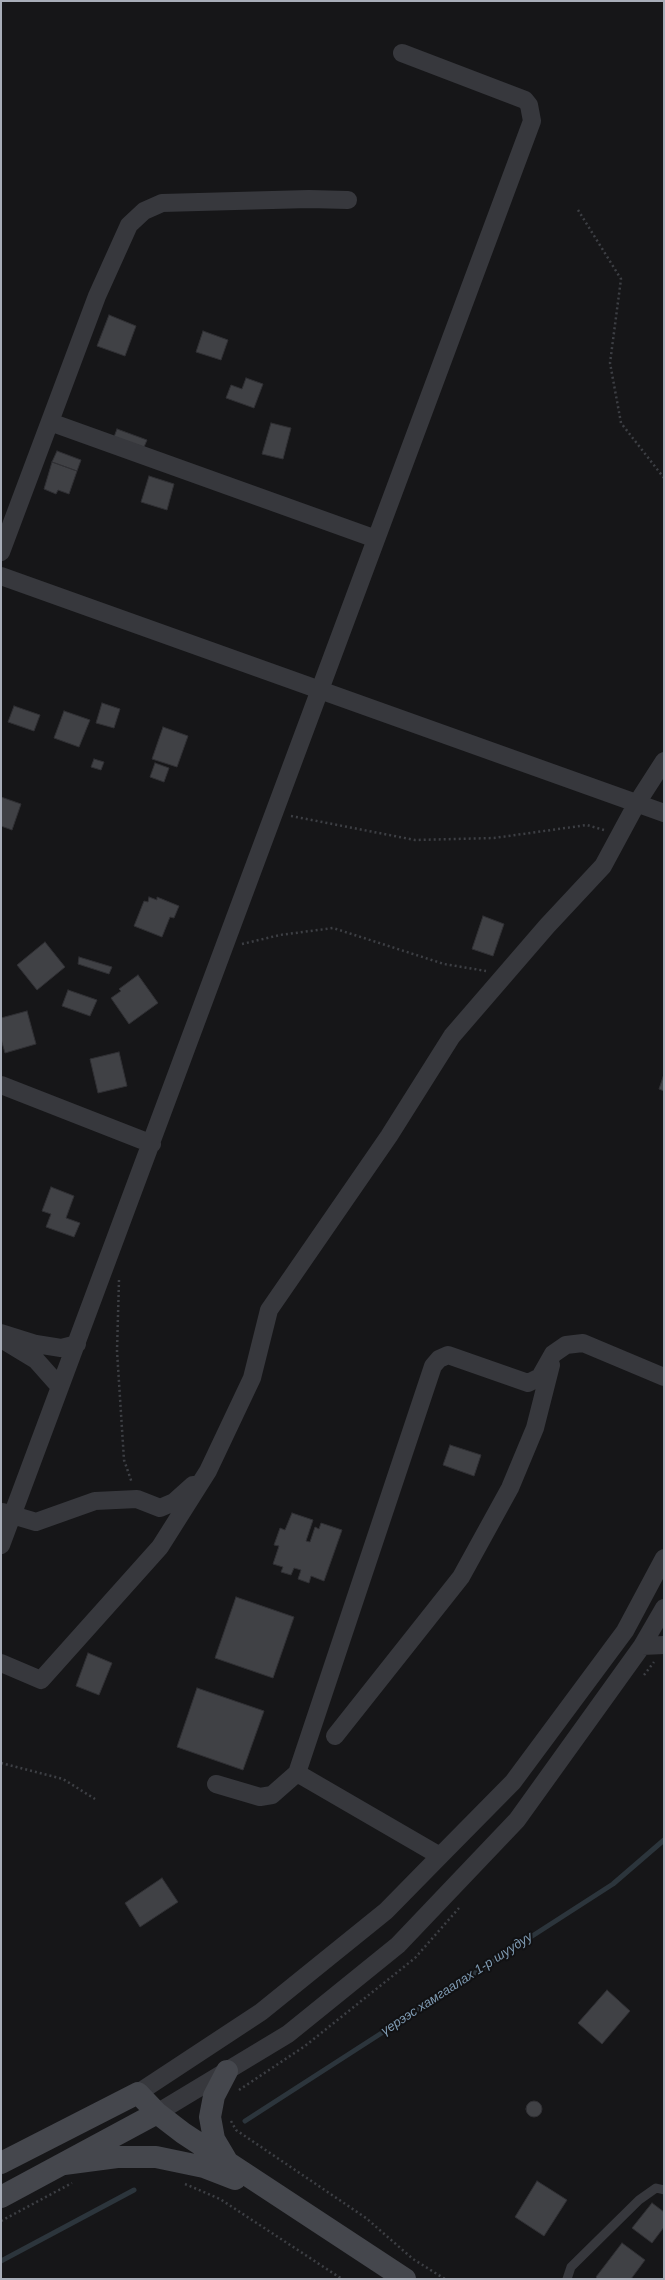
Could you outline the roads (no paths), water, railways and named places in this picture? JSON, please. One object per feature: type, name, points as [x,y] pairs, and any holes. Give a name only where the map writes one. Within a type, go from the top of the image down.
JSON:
[{"type":"street","points":[[1,1545],[6,1513],[77,1344],[532,121],[529,104],[525,100],[402,53]]},
{"type":"street","points":[[1,552],[97,296],[129,225],[144,211],[162,203],[309,199],[348,200]]},
{"type":"street","points":[[50,422],[376,539]]},
{"type":"street","points":[[1,576],[664,813]]},
{"type":"street","points":[[1,1663],[41,1680],[160,1547],[208,1472],[252,1378],[268,1310],[385,1142],[452,1036],[603,866],[637,803],[664,761]]},
{"type":"street","points":[[1,1085],[152,1144]]},
{"type":"street","points":[[1,1333],[36,1344],[61,1348],[77,1344]]},
{"type":"street","points":[[1,1339],[36,1360],[60,1387]]},
{"type":"street","points":[[216,1784],[260,1797],[272,1795],[297,1773],[434,1366],[439,1359],[448,1355],[528,1383],[540,1377],[553,1354],[566,1345],[582,1343],[664,1377]]},
{"type":"street","points":[[335,1736],[461,1576],[510,1488],[535,1428],[553,1354]]},
{"type":"street","points":[[6,1513],[36,1522],[95,1501],[137,1499],[160,1508],[174,1502],[208,1472]]},
{"type":"street","points":[[1,2163],[138,2093],[261,2012],[386,1911],[513,1782],[625,1631],[664,1558]]},
{"type":"street","points":[[69,2173],[157,2112],[288,2034],[398,1945],[517,1820],[642,1646],[664,1608]]},
{"type":"street","points":[[642,1646],[662,1650]]},
{"type":"street","points":[[297,1773],[440,1856]]},
{"type":"street","points":[[227,2071],[214,2096],[210,2117],[214,2139],[228,2163]]},
{"type":"street","points":[[138,2093],[157,2112],[183,2134],[405,2279]]},
{"type":"street","points":[[1,2197],[117,2157],[156,2157],[204,2167],[275,2194]]},
{"type":"lane","points":[[567,2279],[570,2267],[639,2200],[660,2189],[664,2183]]},
{"type":"waterway","name":"үерээс хамгаалах 1-р шуудуу","points":[[245,2121],[613,1884],[664,1840]]},
{"type":"waterway","name":"үерээс хамгаалах 1-р шуудуу","points":[[1,2261],[134,2190]]}]
